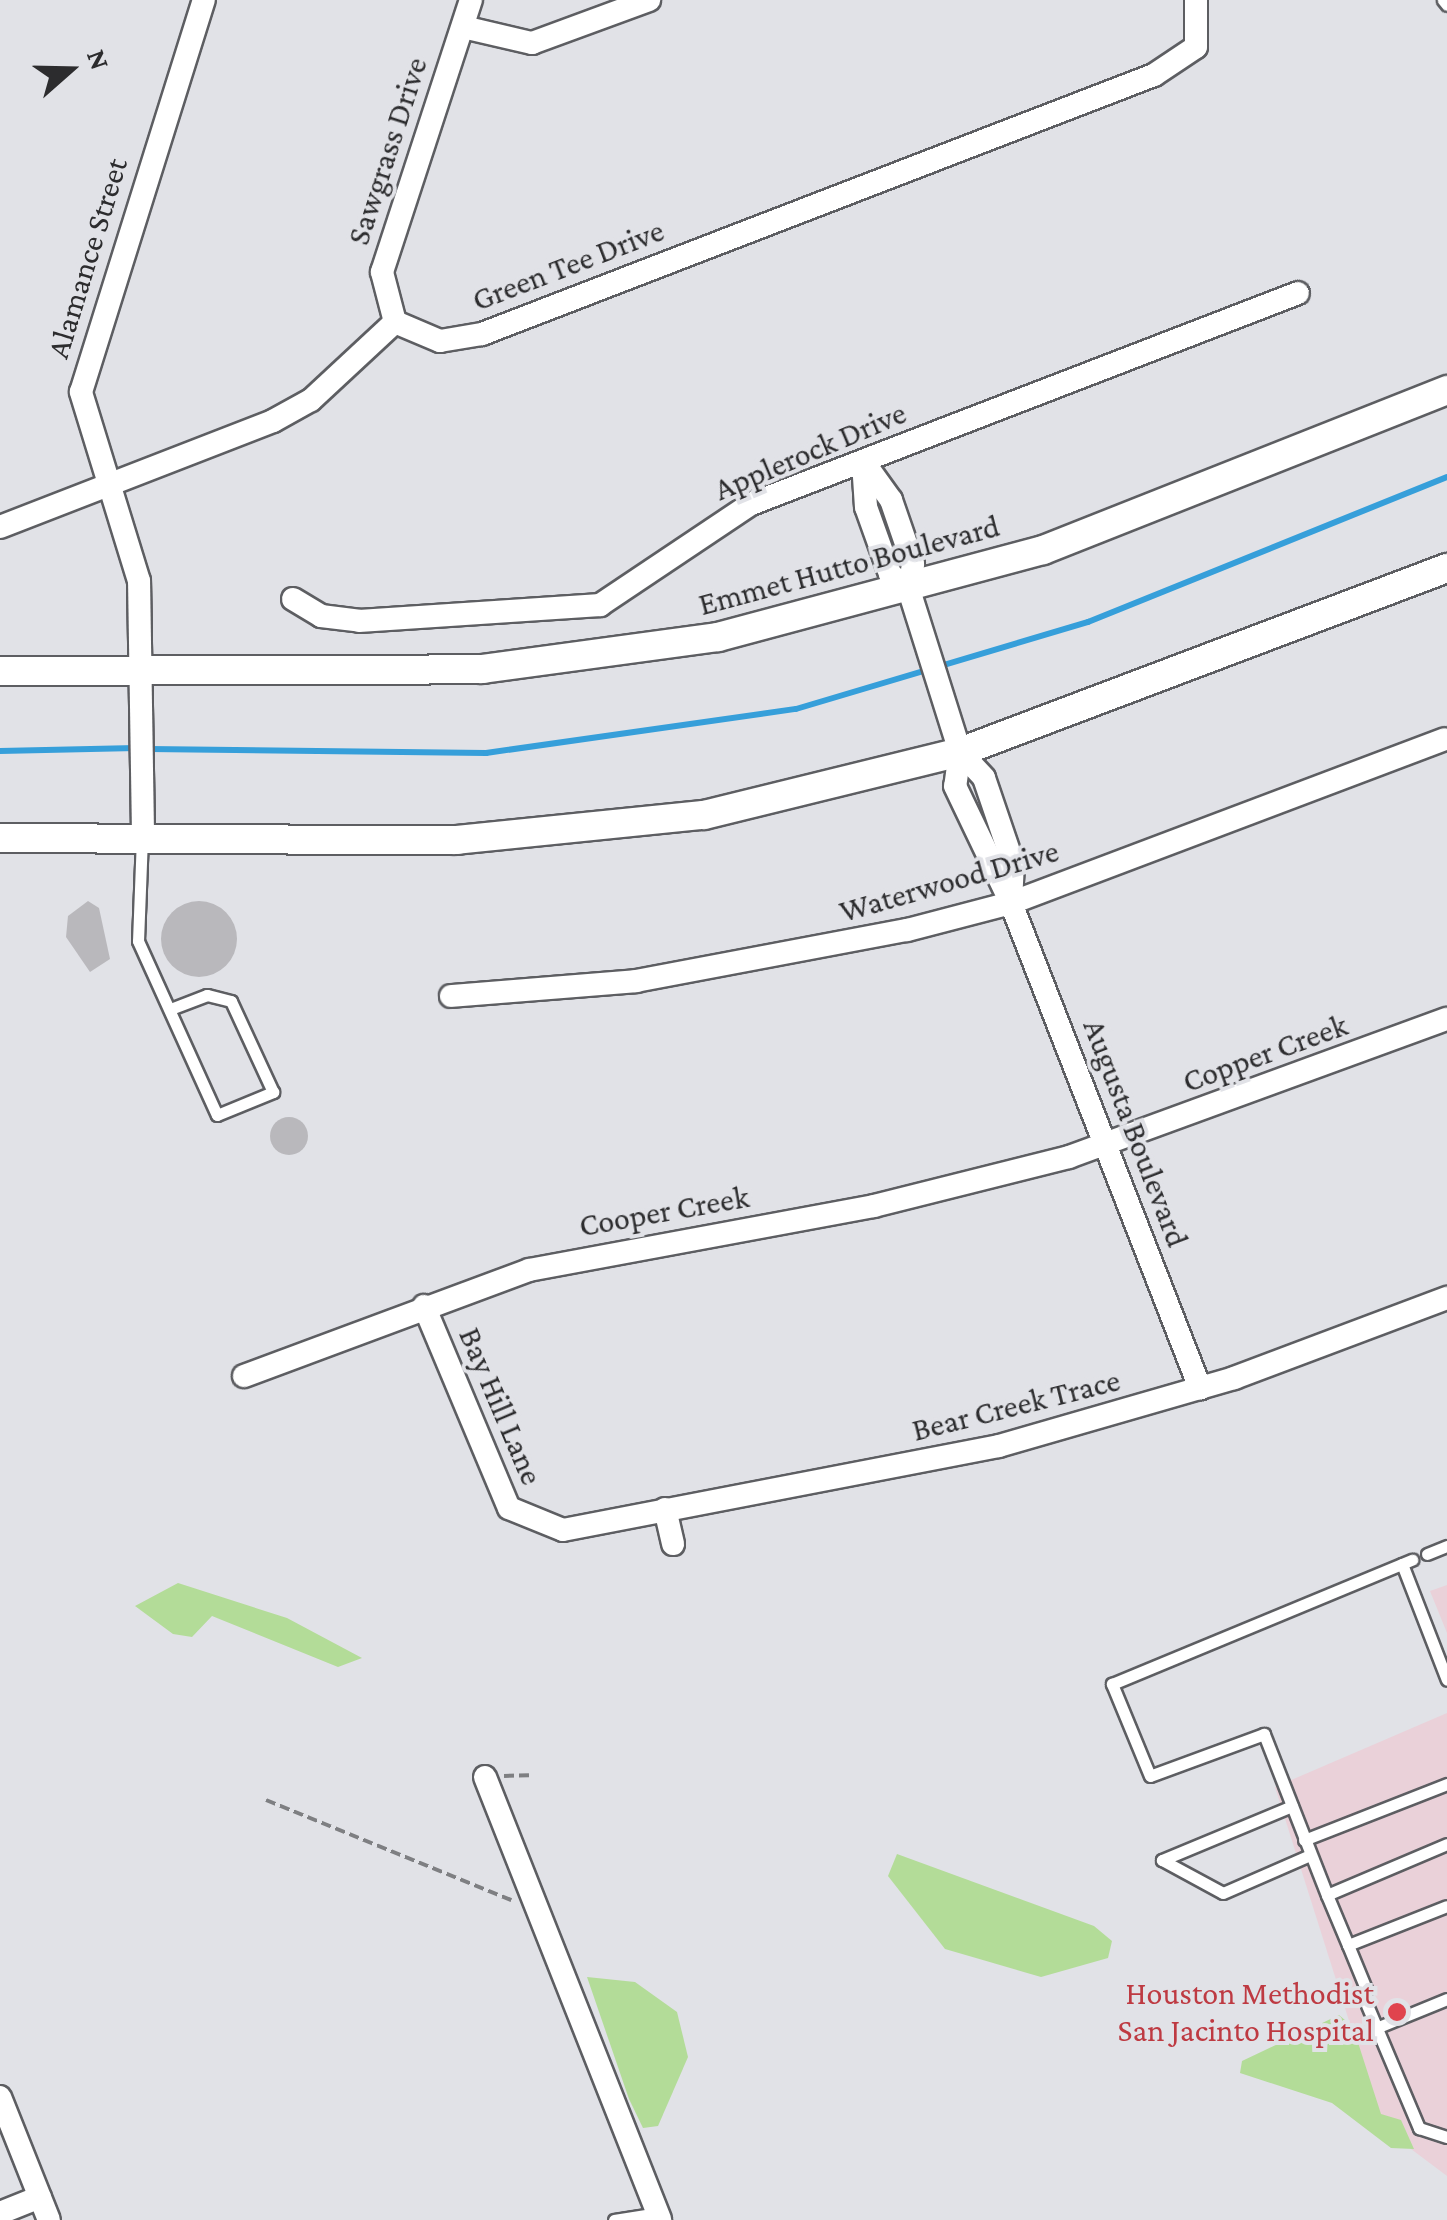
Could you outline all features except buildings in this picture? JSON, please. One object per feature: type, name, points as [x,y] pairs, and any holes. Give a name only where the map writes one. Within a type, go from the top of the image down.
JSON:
[{"type":"street","name":"Alamance Street","points":[[142,833],[139,581],[82,414],[83,372],[204,0]]},
{"type":"street","name":"Sawgrass Drive","points":[[395,322],[382,272],[471,0]]},
{"type":"street","points":[[462,27],[532,43],[649,0]]},
{"type":"street","name":"Green Tee Drive","points":[[395,322],[428,340],[482,334],[1184,62],[1202,30],[1196,0]]},
{"type":"street","name":"Applerock Drive","points":[[293,599],[321,616],[359,621],[600,605],[751,504],[1298,293]]},
{"type":"street","points":[[0,527],[311,400],[395,322]]},
{"type":"street","name":"Emmet Hutto Boulevard","points":[[0,672],[143,666],[518,665],[718,637],[909,590],[1043,550],[1447,390]]},
{"type":"street","name":"Augusta Boulevard","points":[[863,462],[891,500],[913,564],[909,590],[960,752],[955,786],[1011,902],[1200,1388]]},
{"type":"street","points":[[0,838],[142,833],[456,840],[704,815],[960,752],[1447,568]]},
{"type":"street","name":"Waterwood Drive","points":[[451,996],[706,970],[1011,902],[1444,739]]},
{"type":"street","name":"Copper Creek","points":[[1105,1145],[1447,1019]]},
{"type":"street","name":"Cooper Creek","points":[[244,1376],[424,1306],[597,1252],[874,1206],[1105,1145]]},
{"type":"street","name":"Bear Creek Trace","points":[[588,1524],[985,1449],[1200,1388],[1447,1298]]},
{"type":"street","name":"Bay Hill Lane","points":[[424,1306],[509,1508],[546,1529],[588,1524]]},
{"type":"street","points":[[665,1508],[674,1544]]},
{"type":"street","points":[[485,1776],[536,1914],[659,2216]]},
{"type":"street","points":[[0,2097],[5,2123],[49,2220]]},
{"type":"street","points":[[0,2214],[40,2197]]},
{"type":"lane","points":[[142,833],[135,929],[217,1115],[273,1092],[231,1000],[207,995],[173,1008]]},
{"type":"lane","points":[[1427,1554],[1447,1546]]},
{"type":"lane","points":[[1447,1680],[1408,1562],[1114,1680],[1150,1776],[1264,1734],[1348,1945],[1376,2028],[1420,2128],[1447,2137]]},
{"type":"lane","points":[[1304,1840],[1447,1784]]},
{"type":"lane","points":[[1292,1806],[1162,1860],[1223,1892],[1310,1855]]},
{"type":"lane","points":[[1326,1895],[1447,1844]]},
{"type":"lane","points":[[1348,1945],[1447,1906]]},
{"type":"lane","points":[[1376,2028],[1447,1999]]},
{"type":"lane","points":[[614,2220],[659,2216]]},
{"type":"path","points":[[266,1800],[476,1880],[536,1914]]},
{"type":"shaded area","points":[[1447,1585],[1447,1633],[1430,1591]]},
{"type":"shaded area","name":"Houston Methodist San Jacinto Hospital","points":[[1447,1713],[1447,2176],[1383,2128],[1275,1787]]},
{"type":"green space","points":[[178,1583],[287,1618],[362,1658],[338,1667],[212,1616],[192,1637],[173,1634],[135,1606]]},
{"type":"green space","points":[[897,1854],[1094,1926],[1112,1941],[1108,1958],[1041,1977],[945,1949],[888,1876]]},
{"type":"green space","points":[[587,1977],[635,1982],[677,2012],[688,2057],[658,2126],[643,2128],[629,2099]]},
{"type":"green space","points":[[1339,2015],[1353,2027],[1381,2114],[1401,2120],[1414,2149],[1391,2148],[1332,2103],[1240,2073],[1242,2061]]},
{"type":"waterway","points":[[149,749],[486,753],[796,709],[1088,622],[1447,477]]},
{"type":"waterway","points":[[0,751],[136,748]]},
{"type":"place","name":"Houston Methodist San Jacinto Hospital","points":[[1397,2012]]}]
